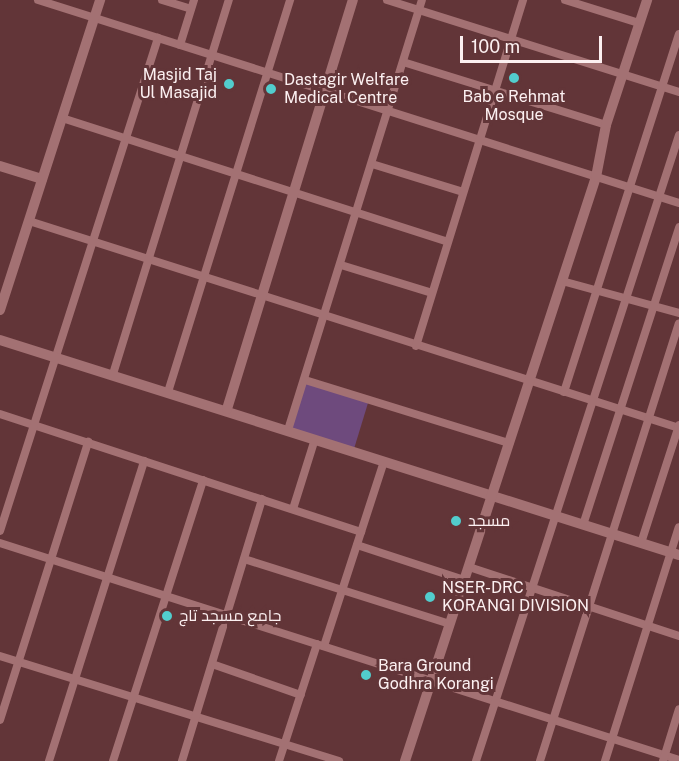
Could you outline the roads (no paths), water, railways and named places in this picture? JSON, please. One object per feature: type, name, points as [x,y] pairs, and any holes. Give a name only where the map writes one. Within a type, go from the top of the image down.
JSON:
[{"type":"street","points":[[38,0],[679,203]]},
{"type":"street","points":[[0,310],[100,0]]},
{"type":"street","points":[[162,0],[191,9]]},
{"type":"street","points":[[180,45],[194,0]]},
{"type":"street","points":[[112,375],[229,0]]},
{"type":"street","points":[[168,392],[291,0]]},
{"type":"street","points":[[227,409],[353,0]]},
{"type":"street","points":[[387,0],[679,92]]},
{"type":"street","points":[[288,430],[422,0]]},
{"type":"street","points":[[416,346],[523,0]]},
{"type":"street","points":[[564,0],[639,23]]},
{"type":"street","points":[[405,761],[596,177],[606,125],[647,0]]},
{"type":"street","points":[[564,392],[679,34]]},
{"type":"street","points":[[0,531],[158,38]]},
{"type":"street","points":[[403,62],[606,125]]},
{"type":"street","points":[[62,118],[293,195],[448,243]]},
{"type":"street","points":[[477,761],[679,135]]},
{"type":"street","points":[[372,164],[463,192]]},
{"type":"street","points":[[0,166],[42,179]]},
{"type":"street","points":[[29,221],[324,318],[679,427],[641,543]]},
{"type":"street","points":[[583,525],[679,227]]},
{"type":"street","points":[[341,265],[432,293]]},
{"type":"street","points":[[562,281],[679,313]]},
{"type":"street","points":[[540,761],[679,324]]},
{"type":"street","points":[[0,340],[227,409],[315,440],[675,554]]},
{"type":"street","points":[[305,380],[509,443]]},
{"type":"street","points":[[0,414],[361,531]]},
{"type":"street","points":[[293,509],[315,440]]},
{"type":"street","points":[[0,720],[88,442]]},
{"type":"street","points":[[49,761],[144,461]]},
{"type":"street","points":[[279,761],[301,695],[342,590],[384,461]]},
{"type":"street","points":[[113,761],[203,480]]},
{"type":"street","points":[[182,761],[262,499]]},
{"type":"street","points":[[605,761],[675,554],[679,527]]},
{"type":"street","points":[[0,543],[613,738],[664,758],[679,760]]},
{"type":"street","points":[[357,545],[464,580]]},
{"type":"street","points":[[244,559],[450,624]]},
{"type":"street","points":[[469,567],[679,636]]},
{"type":"street","points":[[0,656],[339,761]]},
{"type":"street","points":[[212,664],[301,695]]},
{"type":"street","points":[[664,758],[679,709]]},
{"type":"place","name":"Bab e Rehmat Mosque","points":[[514,78]]},
{"type":"place","name":"Masjid Taj Ul Masajid","points":[[229,84]]},
{"type":"place","name":"Dastagir Welfare Medical Centre","points":[[271,89]]},
{"type":"place","name":"مسجد","points":[[456,521]]},
{"type":"place","name":"NSER-DRC KORANGI DIVISION","points":[[430,597]]},
{"type":"place","name":"جامع مسجد تاج","points":[[167,616]]},
{"type":"place","name":"Bara Ground Godhra Korangi","points":[[366,675]]}]
